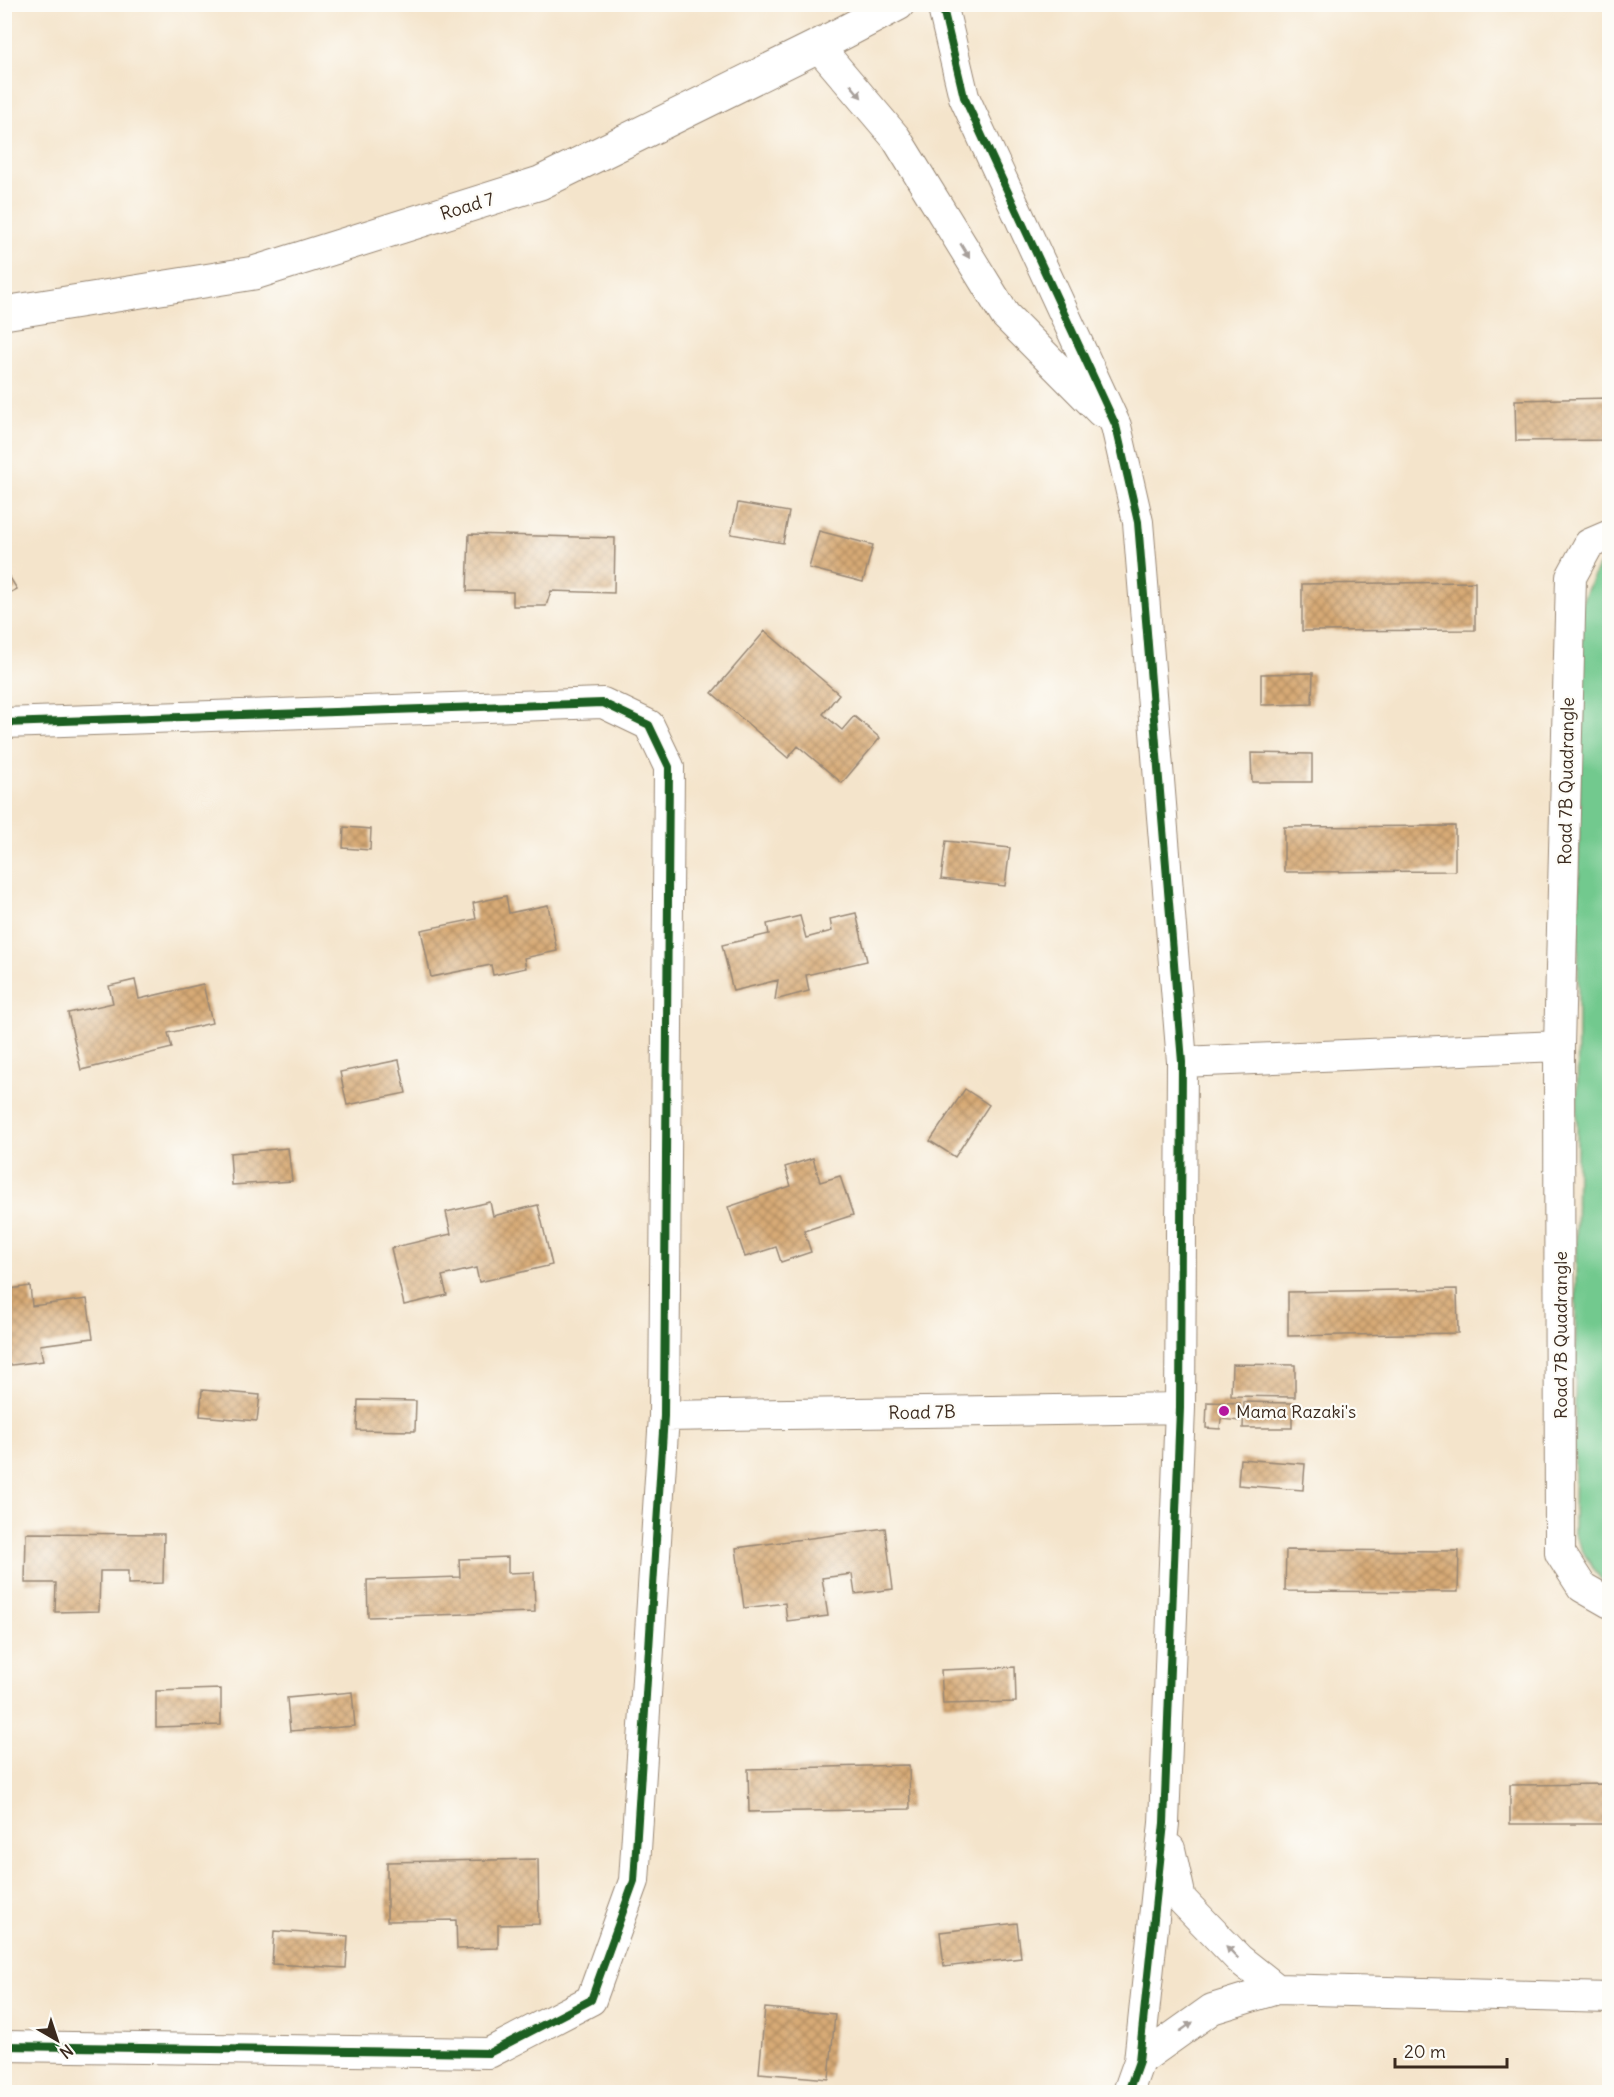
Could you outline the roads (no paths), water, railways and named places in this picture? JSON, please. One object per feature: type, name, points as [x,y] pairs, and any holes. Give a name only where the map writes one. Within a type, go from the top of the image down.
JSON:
[{"type":"street","name":"Road 7","points":[[4,313],[254,273],[540,183],[898,4]]},
{"type":"street","points":[[942,4],[964,97],[1116,426],[1138,522],[1182,1062],[1180,1408],[1164,1823],[1139,2061],[1128,2092]]},
{"type":"street","points":[[818,46],[896,138],[1005,315],[1116,426]]},
{"type":"street","name":"Road 7B Quadrangle","points":[[1610,535],[1589,544],[1571,577],[1559,1046],[1560,1552],[1582,1587],[1610,1603]]},
{"type":"street","points":[[4,723],[603,703],[649,725],[669,768],[664,1416],[634,1881],[591,2000],[489,2053],[4,2046]]},
{"type":"street","points":[[1182,1062],[1559,1046]]},
{"type":"street","name":"Road 7B","points":[[664,1416],[1180,1408]]},
{"type":"street","points":[[1164,1823],[1181,1899],[1239,1959],[1277,1989]]},
{"type":"street","points":[[1139,2061],[1212,2009],[1277,1989],[1610,1998]]},
{"type":"place","name":"Mama Razaki's","points":[[1224,1411]]}]
